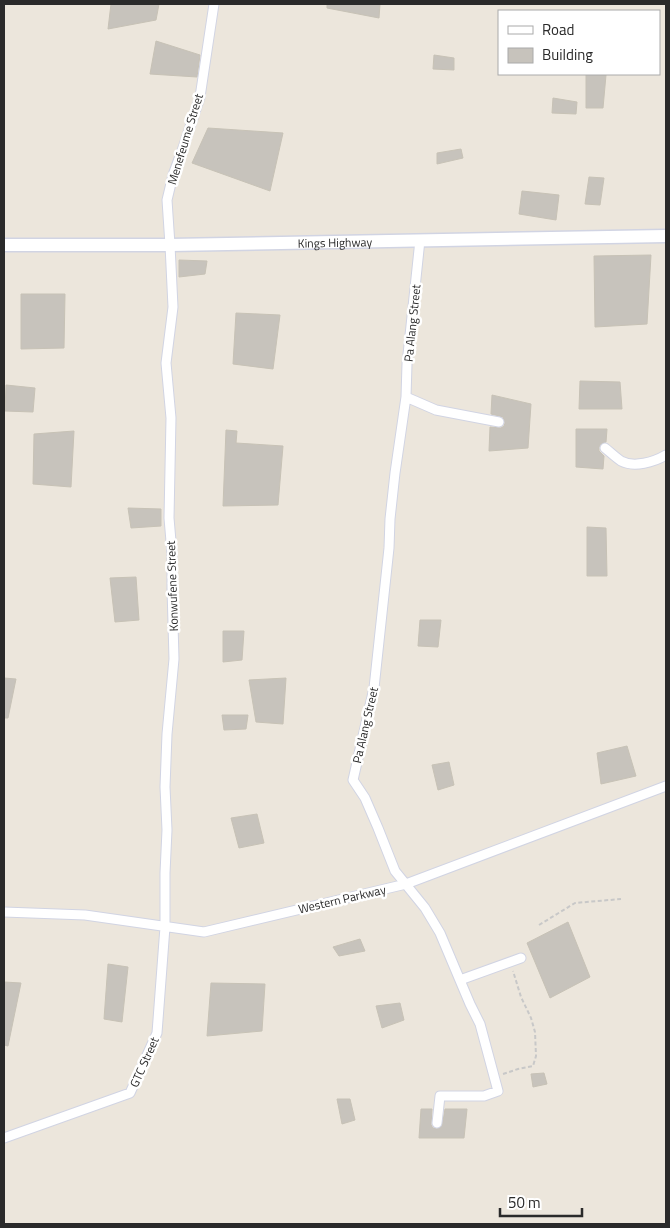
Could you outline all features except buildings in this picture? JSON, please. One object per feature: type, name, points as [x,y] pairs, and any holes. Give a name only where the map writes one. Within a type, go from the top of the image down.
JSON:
[{"type":"street","name":"Menefeume Street","points":[[170,245],[167,200],[173,175],[200,97],[214,4]]},
{"type":"street","name":"Kings Highway","points":[[4,245],[170,245],[666,236]]},
{"type":"street","name":"Pa Alang Street","points":[[420,240],[407,364],[406,397],[394,482],[390,519],[390,548],[374,688],[353,780],[365,798],[395,871],[425,908],[440,933],[480,1024],[494,1073],[498,1091],[484,1096],[440,1096],[436,1123]]},
{"type":"street","name":"Konwufene Street","points":[[165,927],[167,830],[165,787],[167,734],[174,658],[172,553],[169,518],[171,418],[166,363],[173,307],[170,245]]},
{"type":"street","points":[[406,397],[436,410],[499,422]]},
{"type":"street","points":[[605,448],[621,461],[633,465],[657,460],[666,455]]},
{"type":"street","name":"Western Parkway","points":[[4,912],[85,915],[204,932],[406,884],[666,786]]},
{"type":"street","name":"GTC Street","points":[[4,1138],[130,1093],[158,1034],[165,927]]},
{"type":"street","points":[[460,980],[521,958]]},
{"type":"path","points":[[539,924],[574,903],[622,899]]},
{"type":"path","points":[[494,1073],[498,1075],[533,1066],[536,1056],[535,1032],[510,962]]}]
